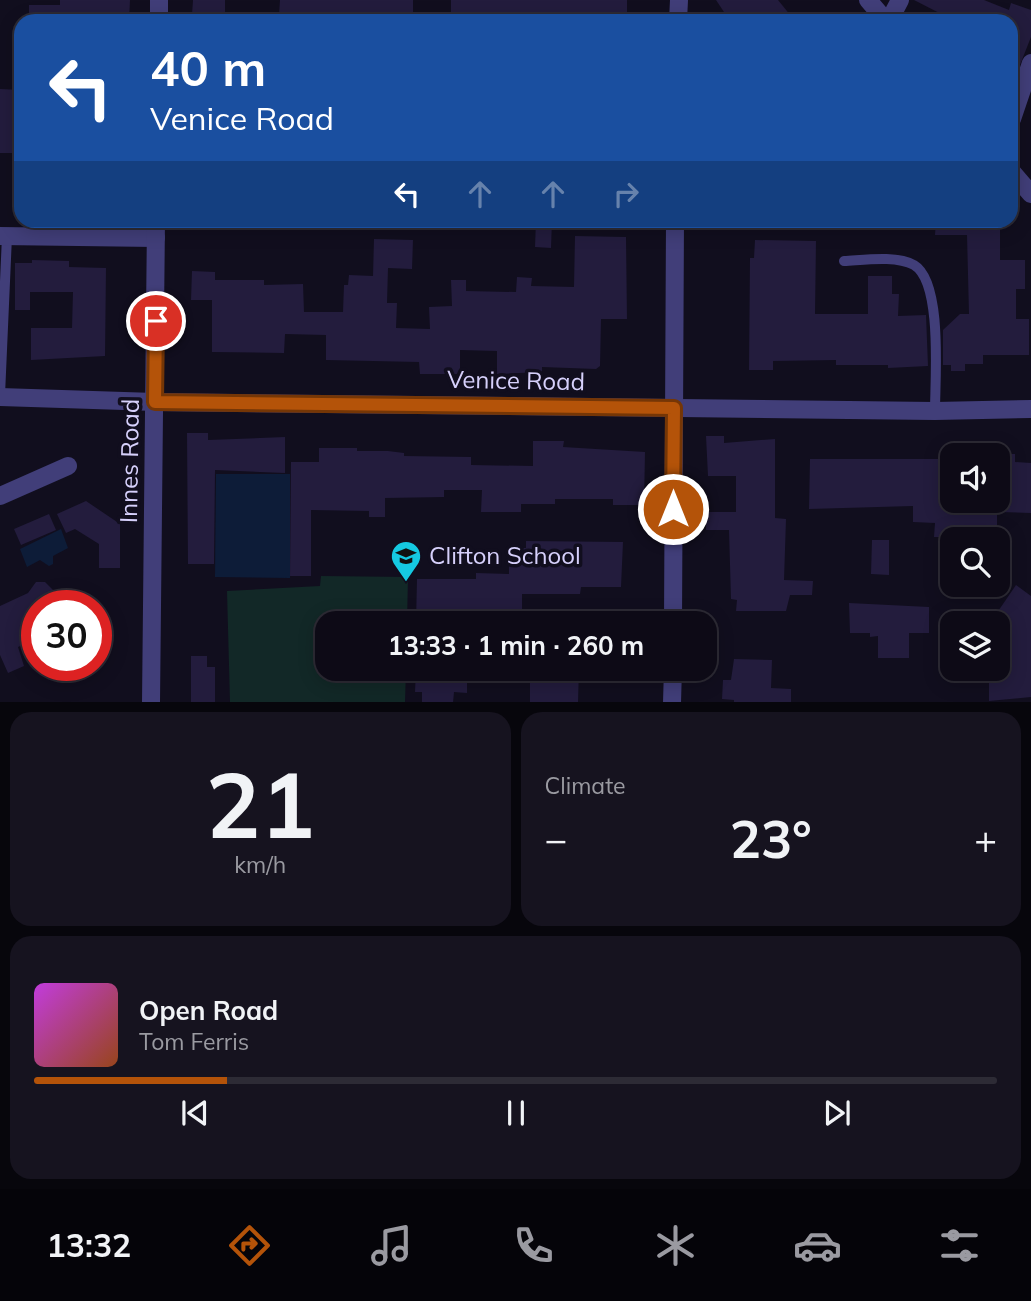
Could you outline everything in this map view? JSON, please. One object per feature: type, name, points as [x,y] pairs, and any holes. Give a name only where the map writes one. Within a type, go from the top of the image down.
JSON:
[{"type":"street","points":[[868,0],[881,14]]},
{"type":"street","points":[[1018,101],[1031,63]]},
{"type":"street","points":[[1018,179],[1031,194]]},
{"type":"street","points":[[673,611],[675,228]]},
{"type":"street","points":[[3,236],[156,229]]},
{"type":"street","name":"Innes Road","points":[[151,702],[156,229]]},
{"type":"street","name":"Venice Road","points":[[0,396],[155,402],[935,411],[1031,409]]},
{"type":"street","points":[[0,496],[68,466]]},
{"type":"street","points":[[672,702],[673,681]]},
{"type":"lane","points":[[0,396],[3,236]]},
{"type":"lane","points":[[844,261],[902,261],[913,265],[925,279],[931,296],[934,330],[935,411]]},
{"type":"green space","points":[[321,576],[408,577],[407,611],[315,611],[315,681],[406,681],[405,702],[230,702],[227,591],[320,586]]},
{"type":"water","points":[[216,474],[290,474],[290,578],[215,577]]},
{"type":"water","points":[[61,529],[68,548],[53,556],[53,564],[49,566],[40,560],[27,567],[20,549]]},
{"type":"building","points":[[60,0],[130,0],[129,14],[29,14],[29,5],[60,5]]},
{"type":"building","points":[[193,0],[225,0],[225,14],[192,14]]},
{"type":"building","points":[[280,0],[413,0],[413,14],[279,14]]},
{"type":"building","points":[[451,0],[627,0],[627,14],[451,14]]},
{"type":"building","points":[[716,0],[778,0],[789,14],[725,14]]},
{"type":"building","points":[[914,0],[984,0],[1009,10],[1011,3],[1031,10],[1031,37],[1018,70],[1018,14],[941,14]]},
{"type":"building","points":[[0,89],[14,90],[14,153],[0,153]]},
{"type":"building","points":[[536,228],[552,228],[551,248],[535,247]]},
{"type":"building","points":[[935,228],[1000,228],[1000,260],[1025,260],[1025,289],[1016,289],[1016,319],[1029,319],[1029,355],[983,355],[983,364],[965,364],[965,371],[951,371],[951,365],[943,365],[943,330],[960,314],[969,314],[967,235],[935,235]]},
{"type":"building","points":[[575,236],[626,237],[627,319],[601,319],[600,366],[596,369],[542,367],[542,372],[497,374],[497,351],[460,350],[460,374],[420,374],[419,362],[326,360],[326,335],[285,334],[284,353],[212,352],[212,300],[191,300],[192,271],[215,272],[215,280],[264,280],[264,285],[303,284],[304,312],[343,312],[344,285],[348,285],[349,275],[373,276],[374,239],[413,240],[412,269],[388,268],[387,303],[397,303],[396,328],[430,329],[429,307],[452,306],[451,280],[466,280],[466,291],[516,292],[517,277],[532,278],[531,286],[574,287]]},
{"type":"building","points":[[755,240],[816,241],[815,314],[868,314],[868,276],[892,276],[892,294],[899,294],[898,316],[926,315],[928,366],[888,368],[888,365],[836,365],[836,360],[773,361],[773,370],[749,370],[750,258],[754,258]]},
{"type":"building","points":[[32,260],[69,261],[69,267],[106,268],[105,356],[31,360],[31,328],[72,328],[73,292],[30,292],[30,310],[15,310],[15,263],[32,263]]},
{"type":"building","points":[[187,433],[208,433],[208,440],[285,437],[285,473],[215,470],[214,564],[188,564]]},
{"type":"building","points":[[706,436],[724,436],[724,443],[775,439],[775,518],[786,519],[784,580],[813,581],[812,595],[790,595],[786,611],[736,611],[737,600],[731,599],[729,530],[706,530],[706,512],[736,512],[736,476],[708,476]]},
{"type":"building","points":[[533,441],[564,441],[563,447],[645,452],[644,505],[613,505],[613,499],[555,499],[555,504],[521,504],[521,512],[481,512],[482,490],[444,490],[444,497],[385,498],[385,517],[369,517],[369,511],[311,510],[311,576],[290,576],[291,462],[319,462],[319,448],[357,448],[357,451],[404,453],[404,456],[471,457],[471,465],[533,466]]},
{"type":"building","points":[[1010,454],[1015,454],[1015,462],[1031,463],[1031,513],[1010,512]]},
{"type":"building","points":[[810,459],[940,459],[940,513],[997,513],[997,527],[940,527],[940,537],[934,537],[935,523],[913,522],[913,506],[809,509]]},
{"type":"building","points":[[86,501],[120,524],[120,568],[99,568],[99,544],[75,529],[66,533],[57,514]]},
{"type":"building","points":[[49,514],[56,530],[21,545],[14,529]]},
{"type":"building","points":[[872,540],[889,540],[889,575],[871,574]]},
{"type":"building","points":[[526,541],[623,542],[621,587],[581,587],[580,594],[522,594],[522,611],[416,611],[417,579],[476,579],[476,573],[509,574],[509,548],[526,548]]},
{"type":"building","points":[[36,582],[45,582],[53,590],[30,590]]},
{"type":"building","points":[[1016,585],[1031,596],[1031,697],[989,701],[989,681],[1010,681],[1010,611],[998,611]]},
{"type":"building","points":[[21,596],[21,646],[18,647],[21,667],[8,673],[0,655],[0,606]]},
{"type":"building","points":[[849,603],[929,607],[929,633],[909,633],[909,658],[878,658],[878,636],[870,637],[870,633],[850,633]]},
{"type":"building","points":[[191,656],[207,656],[207,667],[215,667],[215,702],[191,702]]},
{"type":"building","points":[[734,659],[772,660],[771,688],[791,689],[791,702],[734,702],[722,699],[723,680],[731,680]]},
{"type":"building","points":[[415,681],[467,681],[467,693],[454,692],[453,702],[422,702],[422,692],[415,692]]},
{"type":"building","points":[[530,681],[579,681],[578,702],[530,702]]},
{"type":"place","name":"Clifton School","points":[[406,583]]},
{"type":"route","points":[[156,321],[155,402],[674,408],[673,509]]}]
